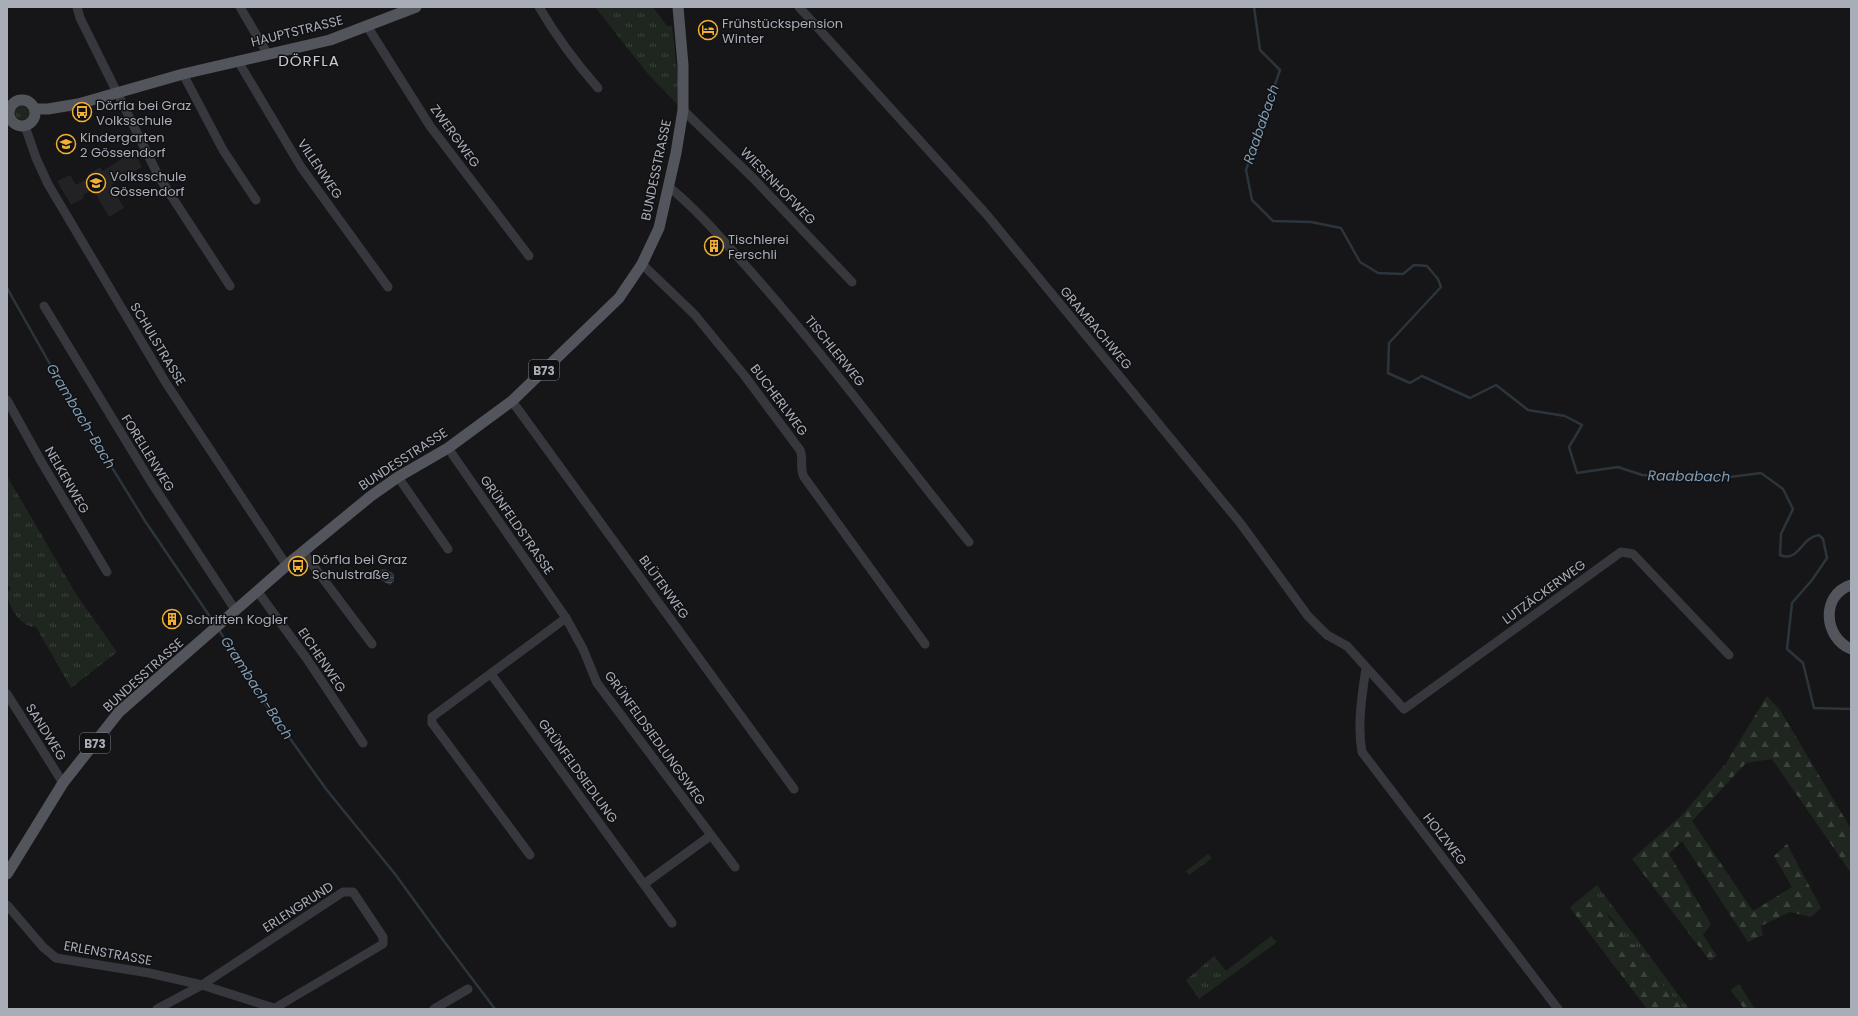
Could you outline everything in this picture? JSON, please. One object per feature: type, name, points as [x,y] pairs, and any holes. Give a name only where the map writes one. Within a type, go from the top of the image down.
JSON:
[{"type":"main road","name":"HAUPTSTRASSE","points":[[35,109],[48,109],[78,104],[183,74],[330,40],[414,7]]},
{"type":"main road","name":"BUNDESSTRASSE","points":[[7,874],[63,783],[119,712],[303,552],[370,496],[398,477],[448,448],[512,401],[619,298],[642,264],[659,228],[669,187],[683,110],[683,65],[678,7]]},
{"type":"main road","points":[[18,100],[28,101],[35,109],[34,118],[30,124],[25,126],[17,125],[8,119],[10,108],[18,100]]},
{"type":"main road","points":[[1850,584],[1833,600],[1829,619],[1834,636],[1851,649]]},
{"type":"street","points":[[77,7],[80,18],[159,177],[230,286]]},
{"type":"street","points":[[240,7],[267,54]]},
{"type":"street","points":[[540,7],[549,24],[598,88]]},
{"type":"street","name":"GRAMBACHWEG","points":[[799,7],[987,215],[1241,524],[1308,616],[1327,635],[1347,646],[1366,668]]},
{"type":"street","name":"ZWERGWEG","points":[[367,26],[430,126],[529,256]]},
{"type":"street","name":"VILLENWEG","points":[[238,61],[301,167],[388,287]]},
{"type":"street","points":[[183,74],[223,150],[256,200]]},
{"type":"street","name":"WIESENHOFWEG","points":[[683,110],[753,178],[852,282]]},
{"type":"street","name":"SCHULSTRASSE","points":[[25,126],[36,158],[48,184],[155,365],[287,566]]},
{"type":"street","name":"TISCHLERWEG","points":[[669,187],[726,245],[777,301],[864,407],[969,542]]},
{"type":"street","name":"BUCHERLWEG","points":[[642,264],[695,315],[744,375],[800,450],[802,456],[802,472],[804,477],[925,644]]},
{"type":"street","name":"FORELLENWEG","points":[[44,306],[148,478],[236,611]]},
{"type":"street","name":"NELKENWEG","points":[[7,400],[42,463],[107,572]]},
{"type":"street","name":"BLÜTENWEG","points":[[512,401],[794,789]]},
{"type":"street","name":"GRÜNFELDSTRASSE","points":[[448,448],[566,618]]},
{"type":"street","points":[[398,477],[448,549]]},
{"type":"street","points":[[303,552],[372,644]]},
{"type":"street","name":"LUTZÄCKERWEG","points":[[1366,668],[1404,709],[1621,552],[1633,554],[1729,655]]},
{"type":"street","name":"EICHENWEG","points":[[258,592],[307,659],[363,744]]},
{"type":"street","points":[[530,855],[432,722],[432,717],[566,618]]},
{"type":"street","name":"GRÜNFELDSIEDLUNGSWEG","points":[[566,618],[583,649],[597,683],[710,836],[735,867]]},
{"type":"street","name":"HOLZWEG","points":[[1366,668],[1360,740],[1362,752],[1558,1009]]},
{"type":"street","name":"GRÜNFELDSIEDLUNG","points":[[491,674],[672,923]]},
{"type":"street","name":"SANDWEG","points":[[7,694],[63,783]]},
{"type":"street","points":[[644,884],[710,836]]},
{"type":"street","name":"ERLENGRUND","points":[[202,985],[343,892],[353,892],[383,937],[383,944],[274,1008]]},
{"type":"street","name":"ERLENSTRASSE","points":[[7,905],[43,947],[56,958],[149,973],[202,985],[274,1008]]},
{"type":"street","points":[[157,1009],[202,985]]},
{"type":"street","points":[[434,1009],[468,989]]},
{"type":"shaded area","name":"Volksschule Gössendorf","points":[[134,151],[142,167],[111,185],[124,208],[109,217],[93,189],[83,195],[84,198],[71,205],[57,181],[70,175],[76,185],[88,178],[87,175],[100,167],[103,171]]},
{"type":"shaded area","points":[[385,569],[394,574],[394,581],[390,585],[372,574],[373,571]]},
{"type":"green space","points":[[595,7],[653,7],[667,26],[672,26],[678,80],[677,104],[648,74]]},
{"type":"green space","points":[[19,106],[25,106],[29,110],[29,116],[25,120],[19,120],[15,116],[15,110]]},
{"type":"green space","points":[[7,476],[76,594],[117,652],[71,688],[36,627],[23,623],[13,611],[7,597],[7,593],[11,589],[7,582]]},
{"type":"green space","points":[[1767,696],[1780,710],[1851,829],[1851,873],[1772,759],[1746,763],[1692,821],[1753,911],[1792,887],[1774,856],[1787,844],[1821,908],[1811,917],[1790,912],[1761,926],[1763,935],[1748,942],[1682,841],[1669,854],[1711,924],[1703,935],[1717,956],[1710,961],[1632,859],[1682,815],[1726,763]]},
{"type":"green space","points":[[1208,854],[1212,858],[1189,875],[1186,871]]},
{"type":"green space","points":[[1597,885],[1689,1009],[1683,1009],[1653,974],[1644,953],[1625,939],[1620,928],[1594,898],[1574,913],[1570,907]]},
{"type":"green space","points":[[1594,898],[1602,903],[1609,918],[1620,928],[1625,939],[1644,953],[1653,974],[1683,1009],[1647,1009],[1574,913]]},
{"type":"green space","points":[[1271,936],[1277,942],[1199,999],[1186,980],[1214,956],[1226,971]]},
{"type":"green space","points":[[1739,984],[1755,1009],[1744,1009],[1731,990]]},
{"type":"waterway","name":"Raababach","points":[[1254,7],[1260,50],[1280,70],[1246,170],[1252,200],[1273,221],[1311,222],[1341,228],[1360,262],[1378,273],[1403,274],[1414,265],[1427,266],[1438,279],[1441,287],[1389,343],[1388,373],[1410,383],[1422,376],[1470,398],[1496,385],[1528,410],[1565,416],[1582,425],[1569,447],[1577,473],[1618,467],[1642,475],[1689,478],[1722,478],[1761,473],[1783,489],[1793,509],[1781,534],[1780,555],[1786,557],[1792,556],[1808,540],[1819,535],[1823,539],[1827,558],[1812,580],[1792,603],[1787,649],[1803,663],[1814,708],[1851,709]]},
{"type":"waterway","name":"Grambach-Bach","points":[[7,288],[69,398],[145,521],[215,624]]},
{"type":"waterway","name":"Grambach-Bach","points":[[219,630],[264,702],[326,789],[395,874],[495,1009]]},
{"type":"place","name":"Frühstückspension Winter","points":[[708,30]]},
{"type":"place","name":"Dörfla bei Graz Volksschule","points":[[82,112]]},
{"type":"place","name":"Kindergarten 2 Gössendorf","points":[[66,144]]},
{"type":"place","name":"Volksschule Gössendorf","points":[[96,183]]},
{"type":"place","name":"Tischlerei Ferschli","points":[[714,246]]},
{"type":"place","name":"Dörfla bei Graz Schulstraße","points":[[298,566]]},
{"type":"place","name":"Schriften Kogler","points":[[172,619]]},
{"type":"district","name":"DÖRFLA","points":[[309,60]]}]
